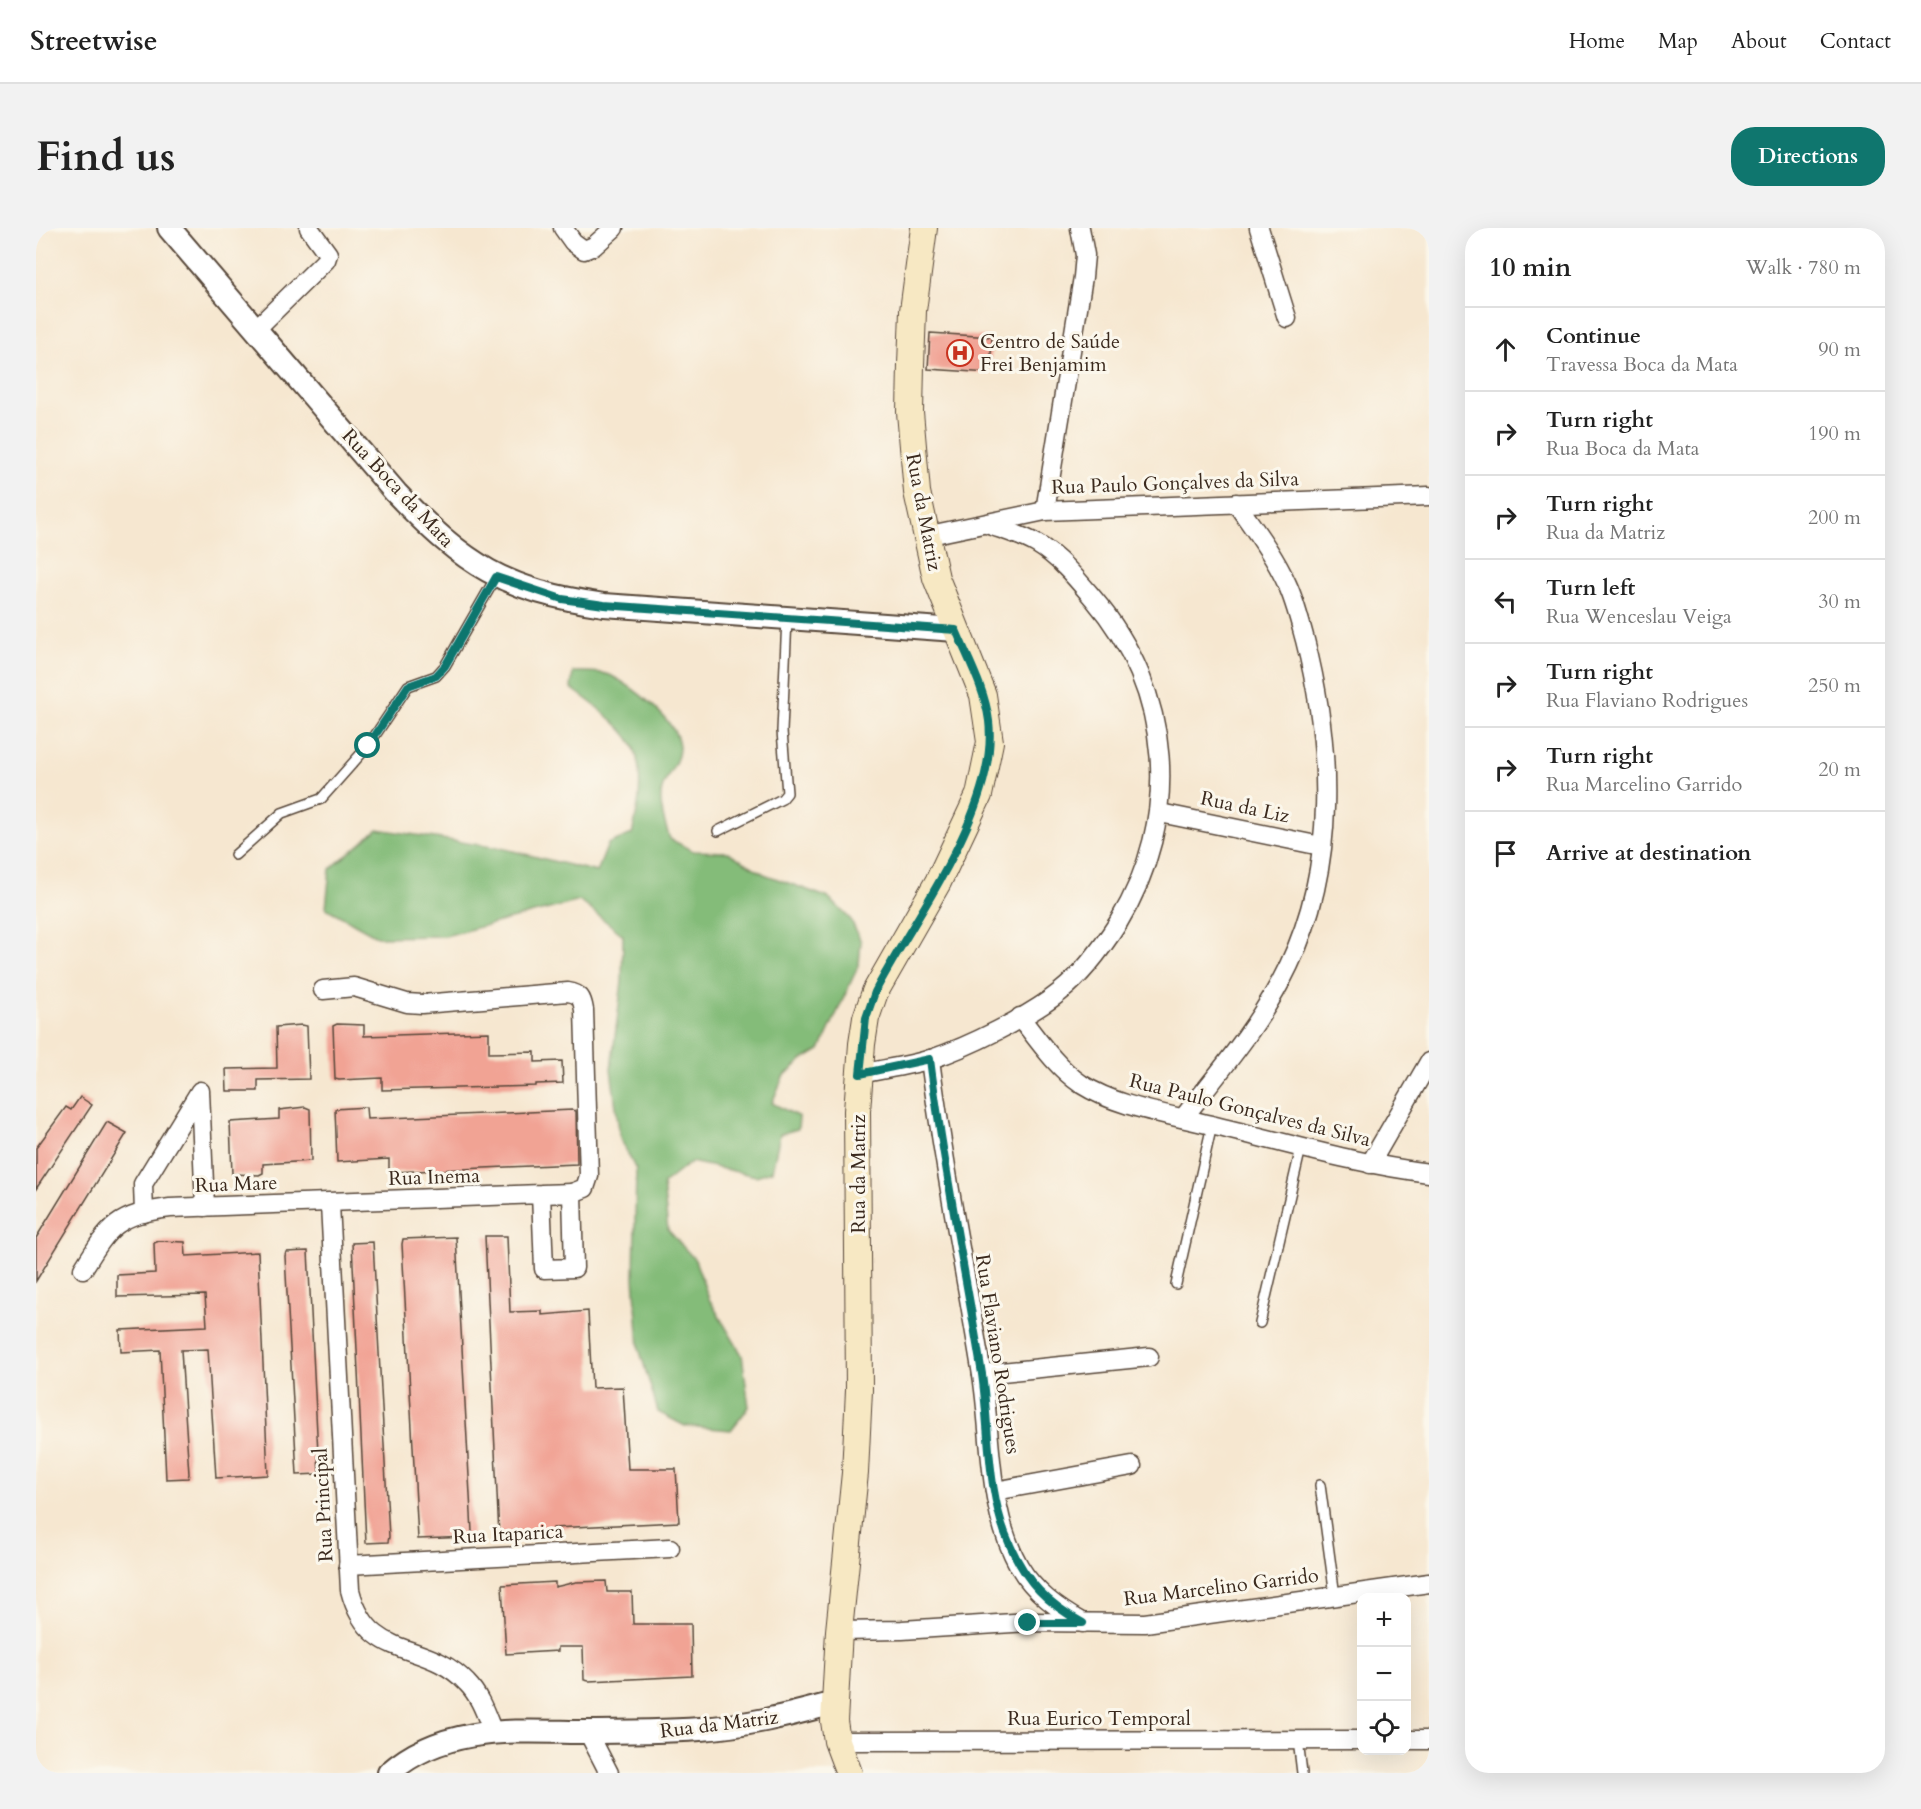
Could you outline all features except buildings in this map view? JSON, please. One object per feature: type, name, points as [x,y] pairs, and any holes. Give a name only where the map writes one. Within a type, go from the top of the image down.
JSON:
[{"type":"main road","name":"Rua da Matriz","points":[[834,1703],[855,1473],[859,1390],[860,1074],[866,1018],[875,992],[962,834],[979,795],[987,766],[990,742],[983,695],[936,578],[916,492],[910,412],[913,311],[924,228]]},
{"type":"main road","points":[[834,1703],[837,1741],[849,1773]]},
{"type":"street","name":"Rua Boca da Mata","points":[[169,228],[255,330],[431,530],[466,558],[496,577],[562,599],[604,605],[787,616],[956,630]]},
{"type":"street","points":[[255,330],[326,260],[328,254],[325,248],[309,228]]},
{"type":"street","points":[[562,228],[573,242],[584,250],[594,246],[614,228]]},
{"type":"street","points":[[1046,511],[1083,277],[1085,255],[1080,228]]},
{"type":"street","points":[[1259,228],[1287,318]]},
{"type":"street","name":"Rua Paulo Gonçalves da Silva","points":[[925,536],[1046,511],[1236,503],[1427,500]]},
{"type":"street","points":[[1183,1118],[1243,1044],[1289,965],[1304,930],[1314,890],[1321,846],[1326,783],[1324,746],[1310,662],[1288,584],[1236,503]]},
{"type":"street","points":[[860,1074],[930,1059],[1020,1017],[1059,993],[1085,969],[1133,898],[1160,813],[1161,781],[1153,717],[1139,668],[1122,639],[1102,609],[1058,560],[1038,545],[987,524]]},
{"type":"street","name":"Rua da Liz","points":[[1160,813],[1321,846]]},
{"type":"street","points":[[323,990],[354,987],[407,1003],[422,1004],[558,993],[577,994],[582,999],[584,1010],[589,1176],[585,1188],[572,1193],[574,1268],[544,1269],[541,1194]]},
{"type":"street","name":"Rua Paulo Gonçalves da Silva","points":[[1020,1017],[1064,1070],[1082,1085],[1114,1099],[1301,1148],[1370,1164],[1429,1173]]},
{"type":"street","name":"Rua Flaviano Rodrigues","points":[[930,1059],[945,1168],[982,1374],[995,1491],[1003,1526],[1020,1567],[1055,1608],[1083,1623]]},
{"type":"street","points":[[1370,1164],[1429,1062]]},
{"type":"street","points":[[144,1213],[143,1184],[200,1090],[204,1207]]},
{"type":"street","name":"Rua Inema","points":[[330,1203],[572,1193]]},
{"type":"street","name":"Rua Mare","points":[[83,1269],[109,1229],[116,1223],[144,1213],[170,1208],[330,1203]]},
{"type":"street","name":"Rua Principal","points":[[330,1203],[348,1565],[354,1608],[365,1626],[378,1638],[453,1670],[468,1683],[479,1700],[493,1732]]},
{"type":"street","points":[[982,1374],[1149,1356]]},
{"type":"street","points":[[995,1491],[1132,1466]]},
{"type":"street","name":"Rua Itaparica","points":[[348,1565],[670,1548]]},
{"type":"street","name":"Rua Marcelino Garrido","points":[[839,1631],[1028,1623],[1145,1623],[1429,1583]]},
{"type":"street","name":"Rua da Matriz","points":[[389,1773],[405,1760],[429,1746],[460,1736],[493,1732],[643,1732],[740,1725],[834,1703]]},
{"type":"street","points":[[588,1732],[609,1773]]},
{"type":"street","name":"Rua Eurico Temporal","points":[[837,1741],[1357,1740]]},
{"type":"street","points":[[1411,1740],[1429,1740]]},
{"type":"lane","points":[[235,855],[282,813],[321,799],[333,788],[368,746],[408,686],[436,676],[445,666],[496,577]]},
{"type":"lane","points":[[718,831],[782,799],[787,793],[782,731],[787,616]]},
{"type":"lane","points":[[1176,1284],[1212,1125]]},
{"type":"lane","points":[[1260,1323],[1301,1148]]},
{"type":"lane","points":[[1320,1485],[1335,1596]]},
{"type":"lane","points":[[1298,1740],[1302,1773]]},
{"type":"green space","points":[[573,672],[597,672],[610,675],[641,695],[670,725],[676,736],[679,752],[662,789],[661,807],[670,839],[693,851],[728,852],[764,874],[829,898],[851,920],[861,942],[859,964],[820,1050],[801,1061],[783,1077],[772,1103],[799,1117],[798,1129],[780,1134],[772,1171],[756,1176],[691,1162],[663,1184],[668,1230],[695,1260],[709,1299],[742,1355],[749,1407],[731,1430],[685,1426],[658,1412],[639,1348],[634,1277],[636,1170],[620,1138],[611,1069],[622,981],[623,935],[580,901],[445,936],[378,937],[326,908],[330,869],[378,829],[505,849],[597,872],[608,844],[632,834],[637,813],[639,769],[634,748],[624,732],[607,715],[571,688]]},
{"type":"place","name":"Centro de Saúde Frei Benjamim","points":[[960,353]]},
{"type":"route","points":[[368,746],[408,686],[436,676],[445,666],[496,577],[562,599],[604,605],[841,620],[956,630],[983,695],[990,742],[987,766],[979,795],[962,834],[938,882],[875,992],[866,1018],[860,1074],[930,1059],[954,1224],[982,1374],[1000,1518],[1020,1567],[1036,1588],[1055,1608],[1083,1623],[1028,1623]]}]
